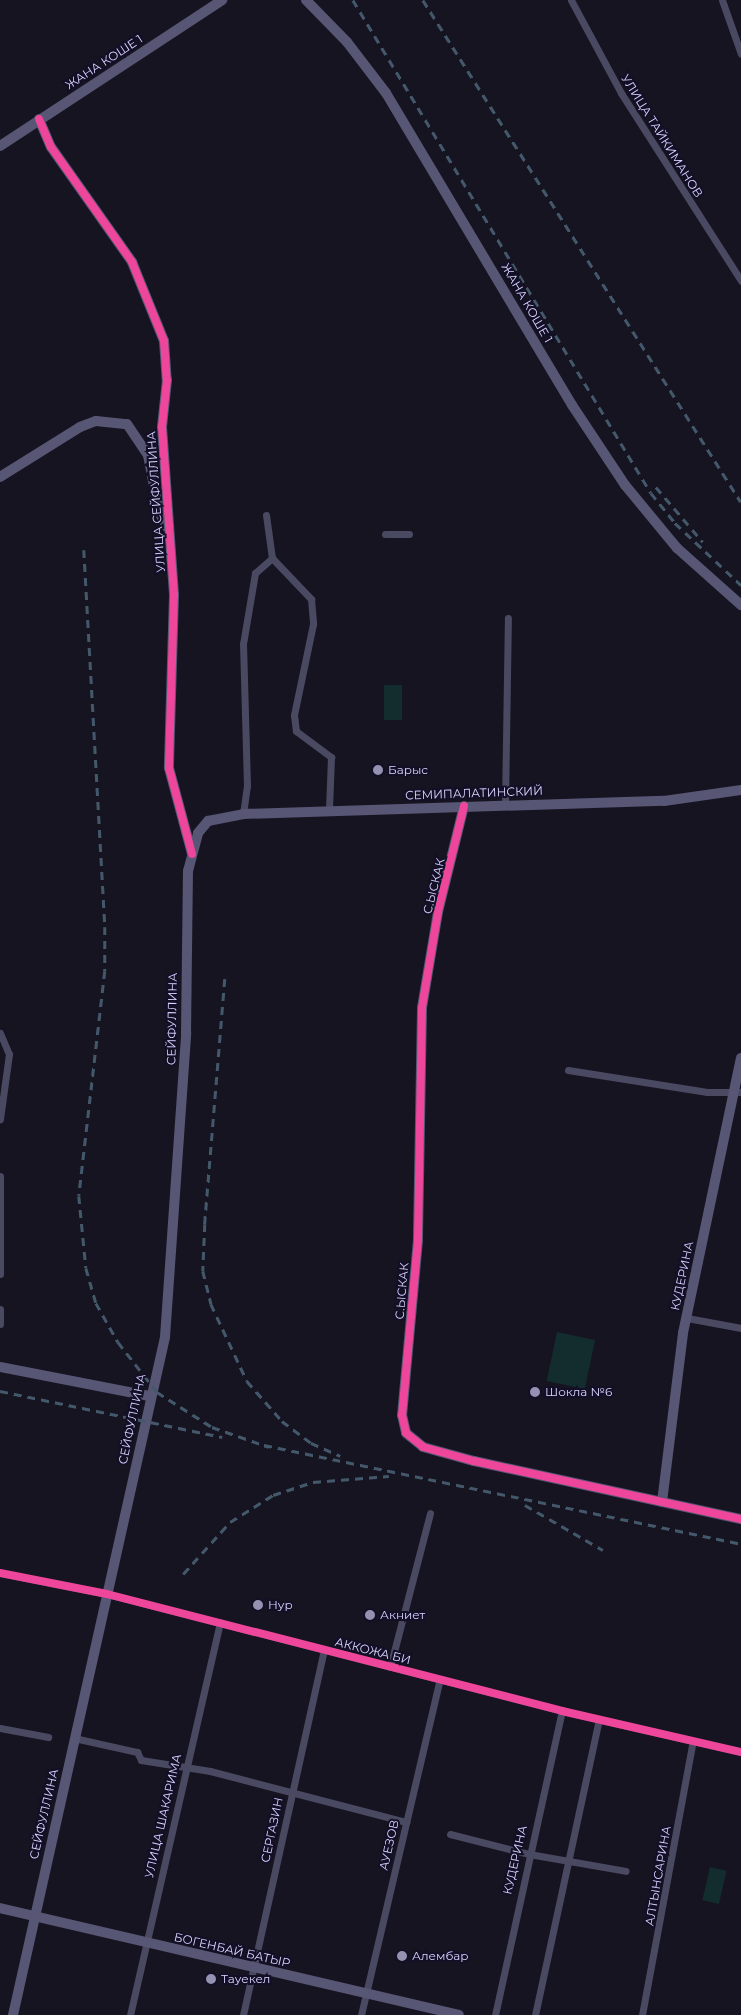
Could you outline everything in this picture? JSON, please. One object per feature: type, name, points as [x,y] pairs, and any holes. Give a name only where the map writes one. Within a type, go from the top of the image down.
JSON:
[{"type":"street","name":"ЖАНА КОШЕ 1","points":[[0,146],[222,0]]},
{"type":"street","name":"ЖАНА КОШЕ 1","points":[[306,0],[347,42],[386,93],[572,406],[625,486],[677,548],[741,605]]},
{"type":"street","name":"УЛИЦА ТАЙКИМАНОВ","points":[[571,0],[621,93],[741,281]]},
{"type":"street","points":[[722,0],[741,54]]},
{"type":"street","name":"УЛИЦА СЕЙФУЛЛИНА","points":[[39,119],[51,147],[132,262],[164,340],[167,380],[162,426],[174,595],[169,768],[192,854]]},
{"type":"street","name":"УЛИЦА СЕЙФУЛЛИНА","points":[[0,477],[80,428],[96,421],[126,424],[148,455],[159,512],[169,530]]},
{"type":"street","points":[[266,515],[272,558],[311,599],[313,624],[294,715],[296,731],[331,757],[329,810]]},
{"type":"street","points":[[385,534],[409,534]]},
{"type":"street","points":[[243,814],[247,786],[243,644],[255,572],[272,558]]},
{"type":"street","points":[[505,804],[508,618]]},
{"type":"street","name":"СЕМИПАЛАТИНСКИЙ","points":[[208,822],[243,814],[329,810],[664,801],[741,790]]},
{"type":"street","name":"С.ЫСКАК","points":[[464,806],[463,822],[438,912],[422,1008],[418,1240],[402,1424],[423,1447],[741,1519]]},
{"type":"street","name":"СЕЙФУЛЛИНА","points":[[13,2015],[149,1396],[165,1337],[171,1270],[192,854],[198,833],[208,822]]},
{"type":"street","points":[[0,1033],[9,1054],[0,1119]]},
{"type":"street","name":"КУДЕРИНА","points":[[662,1502],[687,1318],[738,1090],[741,1058]]},
{"type":"street","points":[[568,1070],[706,1092],[738,1090]]},
{"type":"street","points":[[0,1176],[0,1274]]},
{"type":"street","points":[[0,1309],[0,1324]]},
{"type":"street","points":[[687,1318],[741,1328]]},
{"type":"street","points":[[0,1367],[149,1396]]},
{"type":"street","points":[[390,1667],[430,1513]]},
{"type":"street","name":"АККОЖА БИ","points":[[0,1573],[107,1594],[562,1711],[741,1752]]},
{"type":"street","name":"УЛИЦА ШАКАРИМА","points":[[130,2015],[220,1622]]},
{"type":"street","name":"СЕРГАЗИН","points":[[243,2015],[291,1791],[324,1650]]},
{"type":"street","name":"АУЕЗОВ","points":[[361,2015],[440,1679]]},
{"type":"street","name":"КУДЕРИНА","points":[[495,2015],[562,1711]]},
{"type":"street","points":[[535,2015],[567,1859],[599,1720]]},
{"type":"street","points":[[0,1728],[48,1737]]},
{"type":"street","points":[[74,1738],[137,1752],[141,1760],[185,1769],[210,1771],[406,1822]]},
{"type":"street","name":"АЛТЫНСАРИНА","points":[[642,2015],[693,1741]]},
{"type":"street","points":[[450,1834],[529,1854],[567,1859],[626,1871]]},
{"type":"street","name":"БОГЕНБАЙ БАТЫР","points":[[0,1908],[146,1944],[459,2015]]},
{"type":"green space","points":[[384,685],[402,685],[402,720],[384,720]]},
{"type":"green space","points":[[557,1332],[595,1340],[585,1389],[547,1381]]},
{"type":"green space","points":[[710,1867],[727,1871],[719,1904],[702,1900]]},
{"type":"railway","points":[[353,0],[651,493],[675,523],[741,585]]},
{"type":"railway","points":[[423,0],[741,502]]},
{"type":"railway","points":[[656,487],[703,542]]},
{"type":"railway","points":[[84,550],[105,927],[105,971],[79,1196],[86,1268],[96,1303],[118,1342],[157,1392],[212,1427],[269,1447]]},
{"type":"railway","points":[[225,979],[205,1224],[203,1271],[211,1304],[247,1381],[282,1421],[311,1443],[340,1456]]},
{"type":"railway","points":[[0,1391],[222,1437]]},
{"type":"railway","points":[[264,1445],[741,1544]]},
{"type":"railway","points":[[183,1574],[230,1522],[273,1495],[313,1482],[389,1476]]},
{"type":"railway","points":[[525,1505],[603,1550]]},
{"type":"cycle path","points":[[39,119],[51,147],[132,262],[164,341],[167,380],[162,427],[174,595],[169,768],[192,854]]},
{"type":"cycle path","points":[[464,806],[438,912],[422,1008],[418,1240],[402,1415],[406,1433],[423,1447],[474,1461],[741,1519]]},
{"type":"cycle path","points":[[0,1573],[107,1594],[562,1711],[741,1752]]},
{"type":"place","name":"Барыс","points":[[378,770]]},
{"type":"place","name":"Шокла №6","points":[[535,1392]]},
{"type":"place","name":"Нур","points":[[258,1605]]},
{"type":"place","name":"Акниет","points":[[370,1615]]},
{"type":"place","name":"Алембар","points":[[402,1956]]},
{"type":"place","name":"Тауекел","points":[[211,1979]]}]
